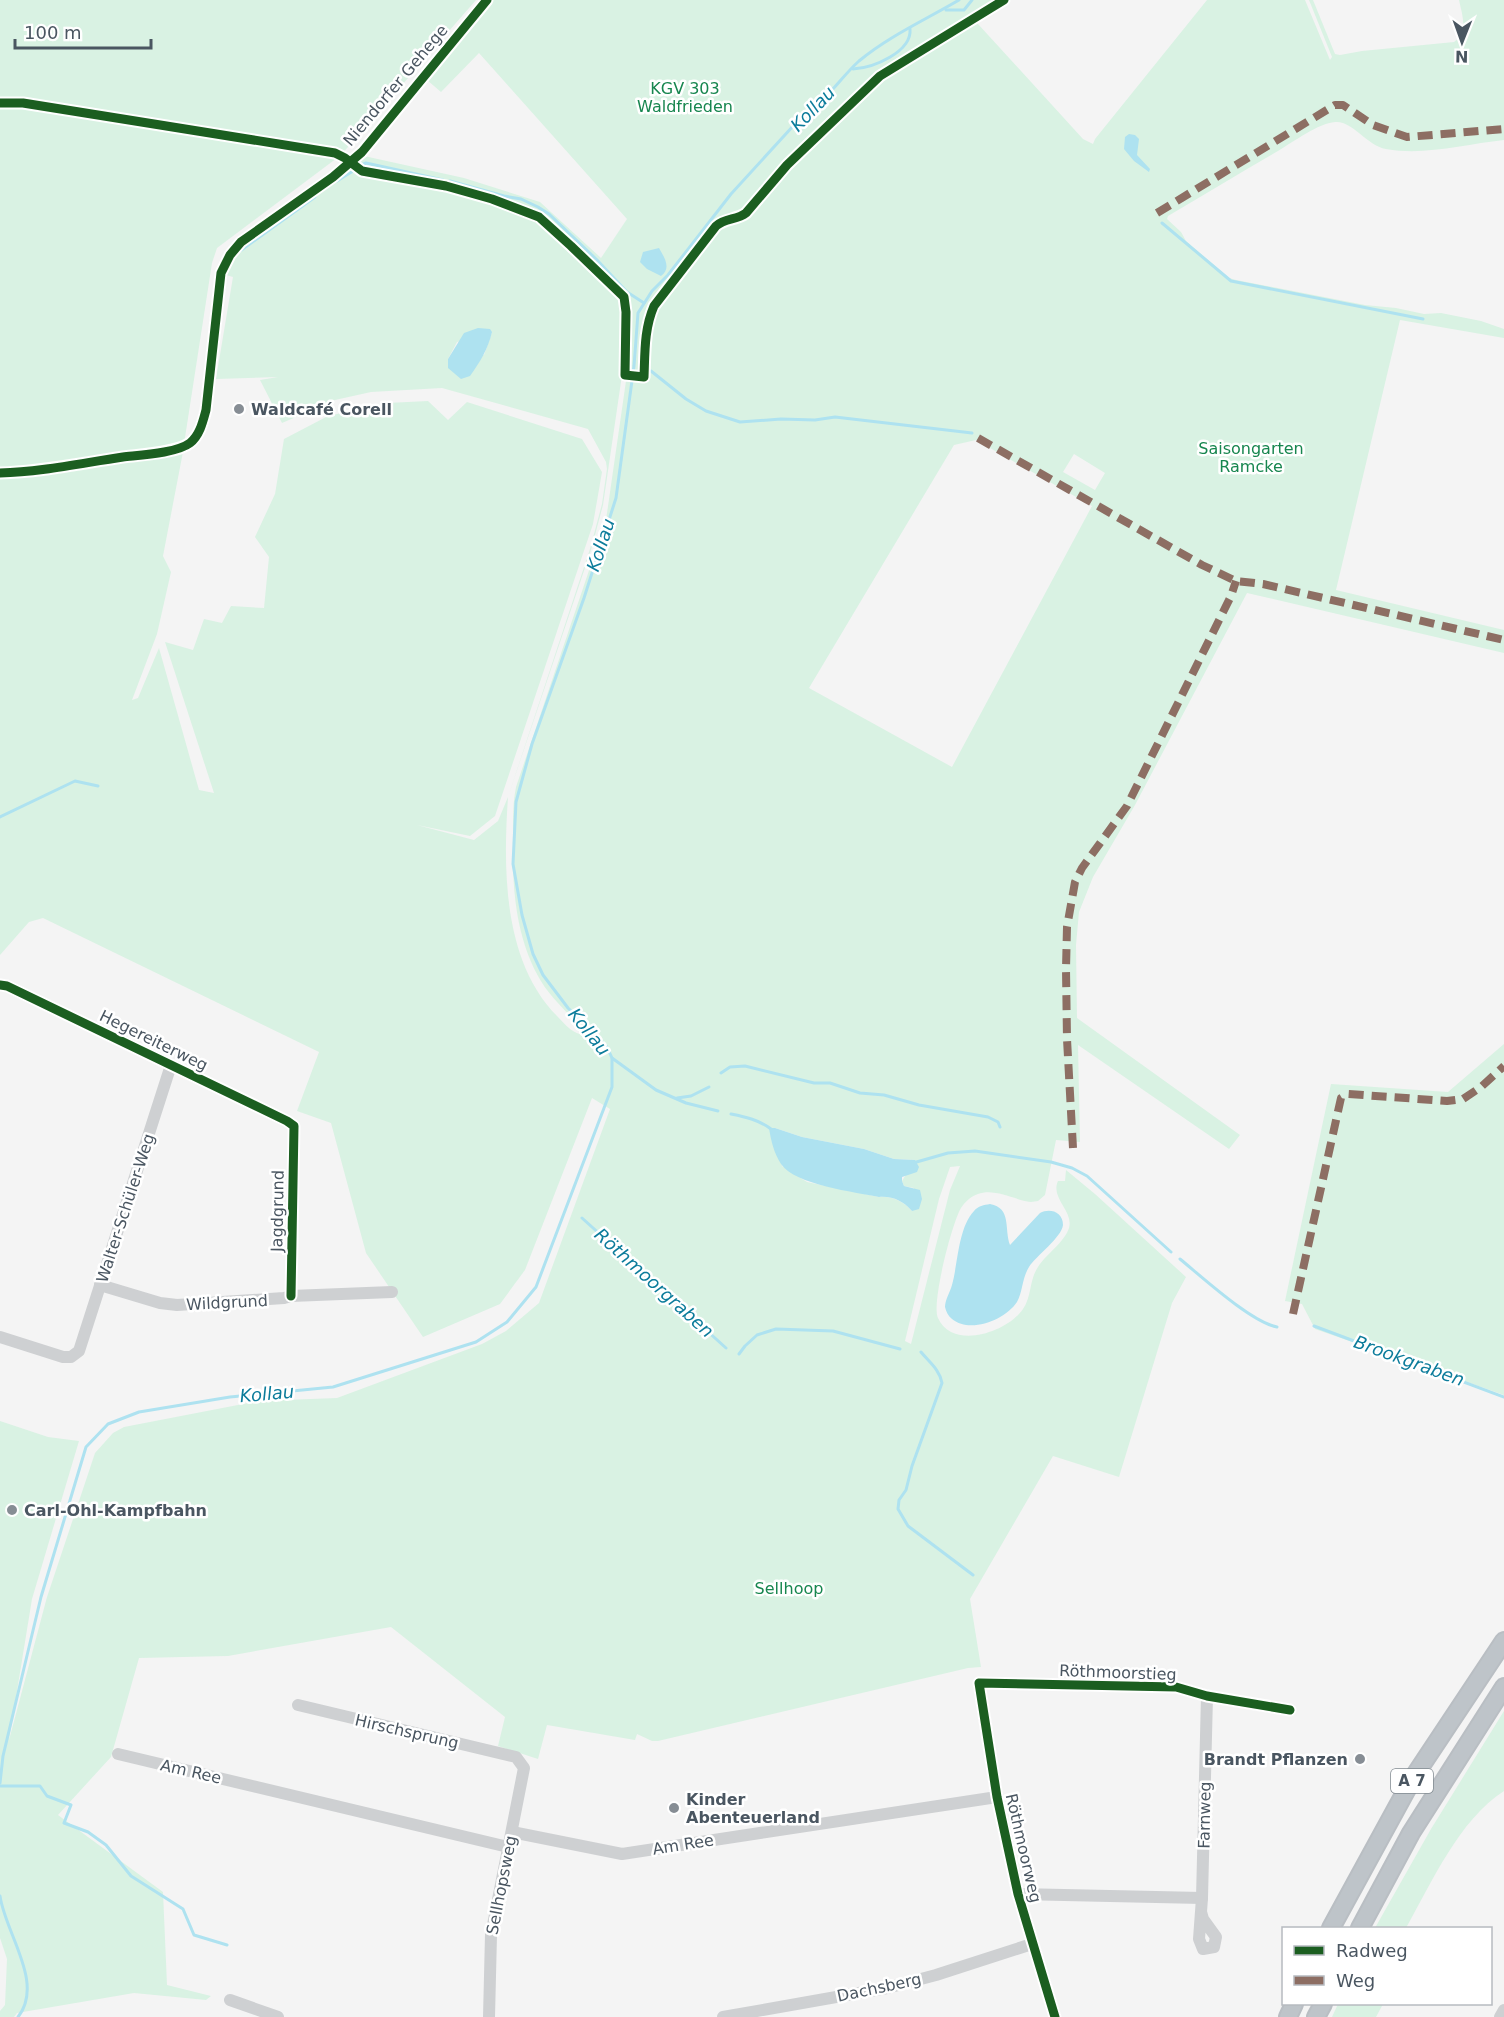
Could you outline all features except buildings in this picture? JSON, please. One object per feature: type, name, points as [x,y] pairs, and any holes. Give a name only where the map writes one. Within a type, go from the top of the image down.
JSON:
[{"type":"highway","name":"A 7","points":[[1332,1927],[1413,1778],[1504,1641]]},
{"type":"highway","name":"A 7","points":[[1361,1927],[1411,1833],[1468,1740],[1504,1687]]},
{"type":"street","name":"Niendorfer Gehege","points":[[0,473],[26,472],[156,452],[181,447],[191,442],[202,427],[206,410],[221,273],[230,255],[241,242],[333,177],[362,152],[487,0]]},
{"type":"street","name":"Hegereiterweg","points":[[0,985],[7,986],[294,1126]]},
{"type":"street","name":"Walter-Schüler-Weg","points":[[0,1337],[63,1357],[71,1357],[79,1351],[171,1065]]},
{"type":"street","name":"Jagdgrund","points":[[291,1296],[294,1126]]},
{"type":"street","name":"Wildgrund","points":[[100,1285],[160,1303],[177,1305],[291,1296],[392,1292]]},
{"type":"street","name":"Röthmoorstieg","points":[[979,1683],[1176,1687],[1207,1696],[1290,1710]]},
{"type":"street","name":"Röthmoorweg","points":[[979,1683],[997,1797],[1018,1894],[1055,2017]]},
{"type":"street","name":"Farnweg","points":[[1201,1912],[1207,1696]]},
{"type":"street","name":"Hirschsprung","points":[[298,1705],[516,1757]]},
{"type":"street","name":"Am Ree","points":[[118,1754],[508,1847]]},
{"type":"street","name":"Sellhopsweg","points":[[489,2017],[490,1935],[524,1768],[516,1757]]},
{"type":"street","name":"Am Ree","points":[[512,1832],[622,1854],[997,1797]]},
{"type":"street","points":[[1018,1894],[1202,1898]]},
{"type":"street","name":"Dachsberg","points":[[723,2017],[887,1988],[1032,1944]]},
{"type":"street","points":[[230,2000],[278,2017]]},
{"type":"green space","points":[[0,0],[476,0],[341,155],[217,248],[212,263],[182,457],[163,556],[171,572],[157,634],[132,700],[138,698],[159,648],[199,790],[214,793],[165,642],[193,650],[204,619],[222,623],[231,606],[264,608],[269,557],[255,537],[275,494],[284,439],[328,416],[387,403],[428,401],[448,420],[467,402],[582,439],[602,472],[593,524],[495,816],[470,836],[417,825],[474,840],[498,821],[508,797],[590,549],[602,504],[607,469],[606,462],[588,429],[442,388],[371,392],[335,400],[282,423],[260,380],[278,377],[216,379],[233,277],[226,275],[241,248],[364,156],[464,178],[540,202],[601,258],[627,219],[479,53],[441,92],[427,80],[492,0],[999,0],[878,75],[787,162],[745,210],[718,221],[722,224],[743,217],[789,165],[890,70],[977,20],[978,24],[1083,139],[1093,144],[1207,0],[1305,0],[1330,60],[1332,57],[1309,0],[1313,0],[1335,54],[1340,55],[1454,42],[1459,38],[1463,28],[1459,0],[1504,0],[1504,140],[1430,150],[1401,151],[1379,147],[1341,122],[1329,123],[1306,133],[1168,216],[1167,219],[1181,232],[1186,241],[1229,278],[1365,305],[1424,314],[1441,313],[1481,321],[1504,329],[1504,338],[1400,320],[1336,590],[1504,630],[1504,653],[1247,593],[1135,805],[1093,877],[1079,912],[1076,945],[1077,1018],[1240,1135],[1229,1149],[1078,1045],[1080,1142],[1056,1140],[1045,1195],[1038,1201],[1031,1202],[991,1192],[975,1195],[966,1201],[957,1216],[943,1263],[937,1297],[938,1318],[945,1328],[956,1334],[968,1336],[993,1331],[1016,1317],[1023,1309],[1035,1272],[1041,1262],[1063,1239],[1069,1228],[1070,1222],[1056,1187],[1058,1181],[1065,1181],[1066,1170],[1186,1277],[1172,1303],[1119,1477],[1053,1456],[970,1599],[981,1667],[968,1668],[658,1741],[652,1741],[637,1734],[635,1740],[547,1725],[538,1759],[498,1746],[505,1717],[391,1627],[228,1656],[139,1658],[111,1757],[58,1815],[163,1892],[167,1985],[211,1996],[206,2000],[134,1993],[17,2013],[14,2017],[0,2017],[0,2011],[5,2005],[7,1959],[0,1938],[0,1421],[48,1437],[79,1441],[32,1599],[9,1740],[47,1597],[95,1453],[113,1433],[124,1427],[258,1401],[337,1398],[482,1344],[506,1331],[539,1303],[610,1109],[592,1098],[525,1270],[500,1304],[423,1337],[366,1253],[331,1123],[297,1111],[319,1052],[43,918],[29,922],[0,955]],"holes":[[[624,308],[629,309],[626,381],[606,520],[516,787],[513,810],[514,888],[524,942],[543,984],[587,1036],[567,1027],[539,994],[526,969],[516,942],[510,913],[506,825],[508,797],[591,550],[603,505],[622,375]],[[492,332],[484,355],[448,359],[457,342]],[[976,440],[1092,506],[952,767],[809,688],[954,445]],[[1074,454],[1105,473],[1095,490],[1063,472]],[[775,1128],[802,1137],[864,1149],[894,1159],[915,1160],[902,1181],[904,1186],[914,1188],[912,1211],[905,1204],[893,1198],[807,1182],[782,1166]],[[960,1166],[950,1190],[911,1344],[905,1341],[939,1199],[950,1167]]]},
{"type":"green space","points":[[1504,1044],[1504,1395],[1315,1329],[1302,1304],[1285,1301],[1331,1084],[1448,1092]]},
{"type":"green space","points":[[1504,1711],[1504,1791],[1473,1818],[1460,1835],[1407,1927],[1376,1927],[1431,1829]]},
{"type":"green space","points":[[1338,2005],[1382,2005],[1376,2017],[1332,2017]]},
{"type":"water","points":[[1129,134],[1139,139],[1137,155],[1150,169],[1149,172],[1134,161],[1124,149],[1125,137]]},
{"type":"water","points":[[659,248],[667,266],[661,276],[647,269],[640,262],[643,252]]},
{"type":"water","points":[[478,328],[490,329],[492,332],[483,355],[470,376],[461,379],[448,368],[448,359],[464,333]]},
{"type":"water","points":[[769,1128],[864,1149],[894,1159],[915,1160],[919,1167],[917,1172],[902,1177],[902,1181],[904,1186],[920,1190],[922,1199],[919,1209],[912,1211],[905,1204],[893,1198],[841,1190],[799,1177],[788,1171],[776,1156]]},
{"type":"water","points":[[990,1204],[1002,1210],[1010,1245],[1040,1213],[1055,1212],[1061,1217],[1063,1225],[1054,1241],[1029,1267],[1019,1298],[1012,1309],[987,1323],[968,1325],[951,1318],[945,1304],[952,1285],[959,1246],[969,1218],[976,1209]]},
{"type":"waterway","name":"Kollau","points":[[0,1783],[3,1756],[41,1597],[86,1447],[108,1424],[139,1412],[230,1397],[333,1387],[476,1342],[507,1322],[536,1287],[612,1087],[612,1058],[607,1047],[568,1008],[543,975],[533,954],[522,915],[513,864],[516,802],[532,744],[584,598],[616,498],[634,366],[638,313],[652,291],[668,275],[731,194],[805,113],[820,102],[859,61],[871,52],[959,0]]},
{"type":"waterway","points":[[946,10],[964,10],[972,0]]},
{"type":"waterway","name":"Kollau","points":[[853,69],[871,66],[898,52],[905,45],[910,29]]},
{"type":"waterway","points":[[359,166],[366,163],[443,180]]},
{"type":"waterway","points":[[337,181],[353,171]]},
{"type":"waterway","points":[[450,181],[521,199],[538,207],[549,214],[627,292],[644,303]]},
{"type":"waterway","points":[[240,251],[315,197]]},
{"type":"waterway","points":[[1162,223],[1231,281],[1423,319]]},
{"type":"waterway","points":[[651,371],[686,399],[706,411],[740,422],[781,419],[815,420],[835,417],[972,433]]},
{"type":"waterway","points":[[0,817],[75,781],[98,786]]},
{"type":"waterway","name":"Brookgraben","points":[[612,1058],[656,1090],[686,1103],[718,1111]]},
{"type":"waterway","points":[[721,1073],[730,1067],[745,1066],[814,1083],[830,1083],[860,1093],[884,1095],[919,1105],[988,1117],[998,1122],[1000,1127]]},
{"type":"waterway","points":[[677,1098],[691,1096],[709,1087]]},
{"type":"waterway","name":"Brookgraben","points":[[731,1114],[752,1119],[771,1129]]},
{"type":"waterway","name":"Brookgraben","points":[[913,1163],[948,1153],[975,1151],[1051,1162],[1072,1168],[1087,1176],[1171,1252]]},
{"type":"waterway","name":"Röthmoorgraben","points":[[582,1218],[726,1348]]},
{"type":"waterway","name":"Brookgraben","points":[[1180,1259],[1241,1308],[1254,1317],[1277,1327]]},
{"type":"waterway","name":"Brookgraben","points":[[1314,1326],[1504,1397]]},
{"type":"waterway","name":"Röthmoorgraben","points":[[739,1354],[757,1335],[776,1329],[833,1331],[900,1349]]},
{"type":"waterway","name":"Röthmoorgraben","points":[[921,1352],[937,1370],[942,1383],[912,1466],[906,1490],[899,1500],[898,1509],[908,1526],[973,1575]]},
{"type":"waterway","points":[[0,1786],[40,1786],[47,1796],[71,1805],[64,1823],[88,1832],[106,1845],[131,1876],[183,1909],[194,1935],[227,1945]]},
{"type":"waterway","name":"Kollau","points":[[0,1896],[25,1974],[27,1989],[25,2004],[18,2017]]},
{"type":"marked path","points":[[1157,213],[1335,105],[1343,105],[1373,125],[1407,137],[1504,129]]},
{"type":"marked path","points":[[978,438],[1202,565],[1236,581],[1263,584],[1504,640]]},
{"type":"marked path","points":[[1073,1148],[1066,969],[1067,927],[1075,882],[1082,868],[1127,806],[1231,596],[1236,581]]},
{"type":"marked path","points":[[1293,1314],[1341,1098],[1348,1094],[1447,1101],[1463,1099],[1481,1087],[1504,1066]]},
{"type":"cycle path","points":[[0,473],[46,469],[158,453],[190,443],[201,428],[206,410],[221,273],[230,255],[241,242],[333,177],[362,152],[487,0]]},
{"type":"cycle path","points":[[0,103],[23,103],[335,153],[362,171],[446,186],[492,199],[539,217],[624,297],[626,312],[625,375],[644,377],[647,332],[654,306],[716,226],[746,213],[787,165],[880,76],[1004,0]]},
{"type":"cycle path","points":[[0,985],[7,986],[294,1126],[291,1296]]},
{"type":"cycle path","points":[[1055,2017],[1018,1894],[997,1797],[979,1683],[1176,1687],[1207,1696],[1290,1710]]},
{"type":"place","name":"Waldcafé Corell","points":[[239,409]]},
{"type":"place","name":"Carl-Ohl-Kampfbahn","points":[[12,1510]]},
{"type":"place","name":"Brandt Pflanzen","points":[[1360,1759]]},
{"type":"place","name":"Kinder Abenteuerland","points":[[674,1808]]},
{"type":"park label","name":"KGV 303 Waldfrieden","points":[[685,97]]},
{"type":"park label","name":"Saisongarten Ramcke","points":[[1251,457]]},
{"type":"park label","name":"Sellhoop","points":[[789,1588]]}]
